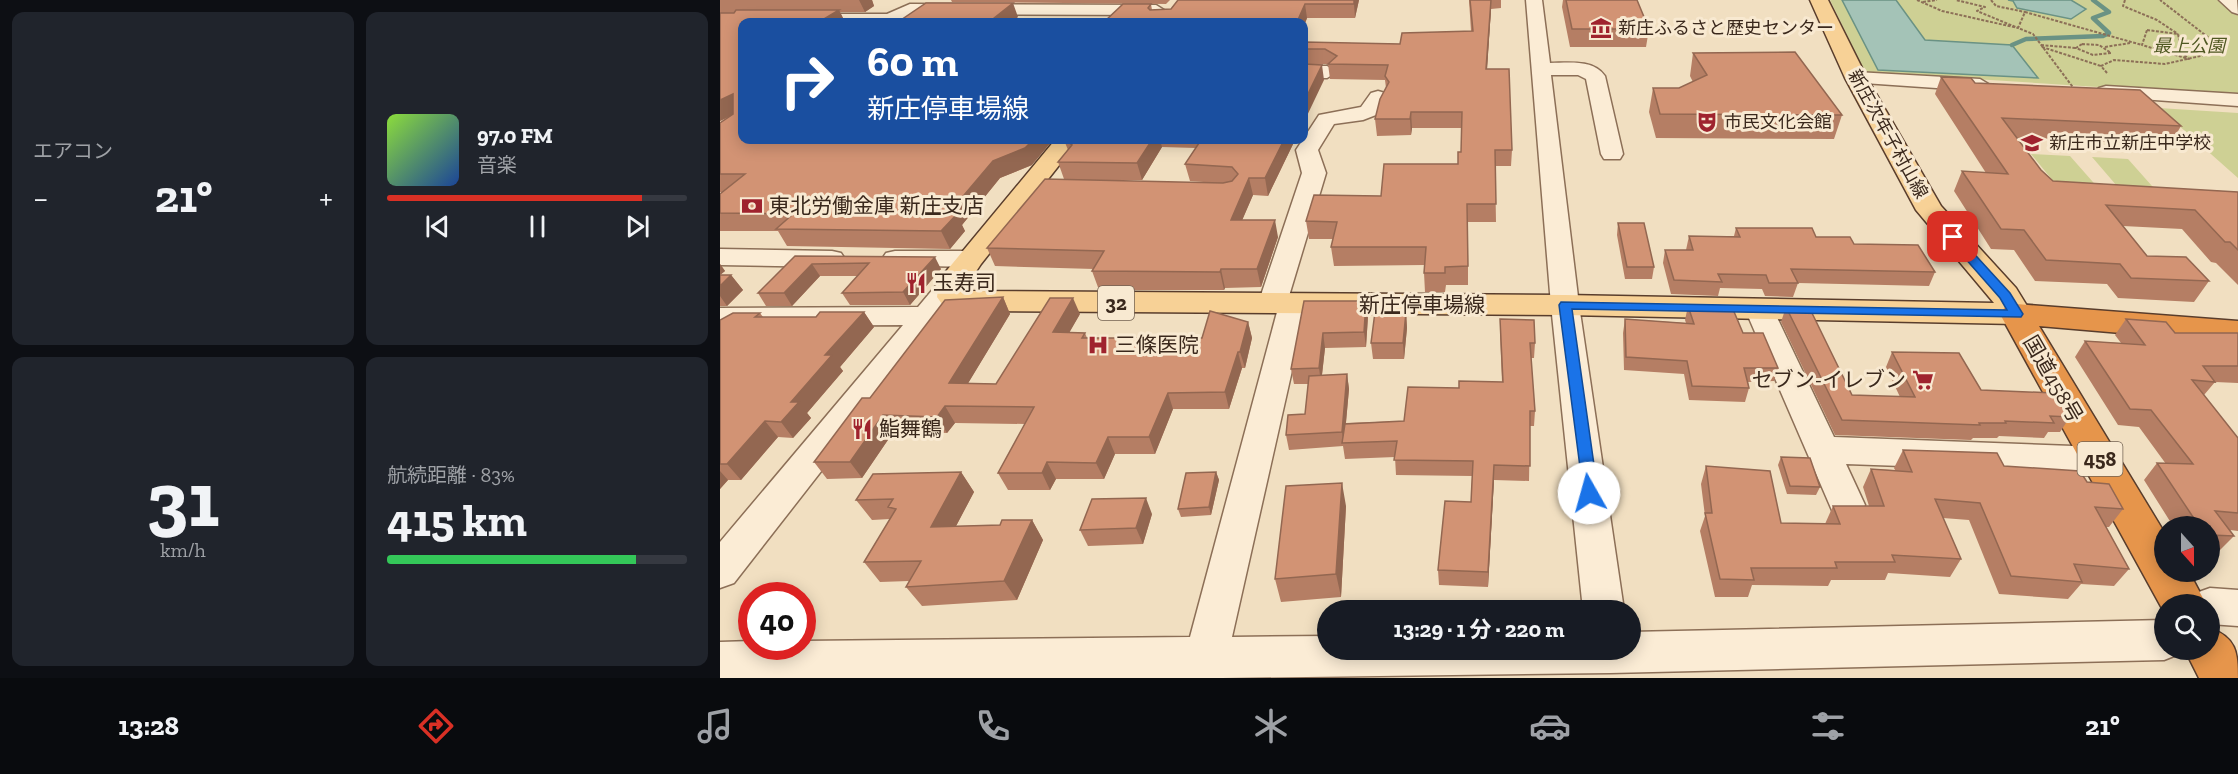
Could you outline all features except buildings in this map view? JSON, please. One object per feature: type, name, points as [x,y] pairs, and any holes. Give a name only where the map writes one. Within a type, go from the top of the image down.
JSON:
[{"type":"highway","name":"国道458号","points":[[2016,314],[2238,332]]},
{"type":"highway","name":"国道458号","points":[[2016,314],[2178,594]]},
{"type":"highway","points":[[2215,660],[2225,678]]},
{"type":"main road","name":"新庄次年子村山線","points":[[1819,0],[1856,78],[1930,210],[2005,296],[2016,314]]},
{"type":"main road","points":[[962,271],[1039,188],[1065,144]]},
{"type":"main road","name":"新庄停車場線","points":[[962,271],[953,297],[966,301],[1565,305],[2016,314]]},
{"type":"street","points":[[1534,0],[1565,305],[1604,600]]},
{"type":"street","points":[[2228,0],[2238,9]]},
{"type":"street","points":[[890,18],[911,4],[990,4],[1168,17]]},
{"type":"street","points":[[1541,69],[1582,69],[1595,76],[1612,154]]},
{"type":"street","points":[[1308,72],[1327,72]]},
{"type":"street","points":[[1856,78],[1995,86]]},
{"type":"street","points":[[2076,90],[2238,100]]},
{"type":"street","points":[[1203,668],[1282,304],[1314,173],[1307,150],[1326,119],[1364,115],[1374,109],[1378,97]]},
{"type":"street","points":[[720,257],[864,259],[962,271]]},
{"type":"street","points":[[725,323],[793,259]]},
{"type":"street","points":[[720,571],[962,271]]},
{"type":"street","points":[[1759,309],[1847,505]]},
{"type":"street","points":[[725,323],[926,316]]},
{"type":"street","points":[[1822,450],[2100,460]]},
{"type":"street","points":[[2220,607],[2238,608]]},
{"type":"street","points":[[1641,650],[2154,640]]},
{"type":"street","points":[[720,662],[1203,668],[1395,660]]},
{"type":"path","points":[[1917,0],[1942,11],[2019,28]]},
{"type":"path","points":[[1922,2],[1937,0]]},
{"type":"path","points":[[1956,0],[1985,7],[1996,6],[2025,12],[2189,58]]},
{"type":"path","points":[[1991,0],[1996,6]]},
{"type":"path","points":[[2125,0],[2123,6],[2157,20],[2178,34],[2182,53],[2189,58]]},
{"type":"path","points":[[2040,46],[2076,48],[2114,60],[2165,64],[2209,54],[2213,41],[2160,0]]},
{"type":"path","points":[[1985,7],[1977,11],[2032,34],[2076,90]]},
{"type":"path","points":[[2019,28],[2025,12]]},
{"type":"path","points":[[2142,45],[2147,30],[2178,34]]},
{"type":"path","points":[[2076,48],[2082,44],[2104,47],[2134,43]]},
{"type":"path","points":[[2040,46],[2101,66],[2127,94]]},
{"type":"path","points":[[2104,47],[2111,53],[2104,56]]},
{"type":"path","points":[[2101,66],[2114,60]]},
{"type":"green space","name":"最上公園","points":[[1830,0],[2220,0],[2238,16],[2238,96],[1865,72]]},
{"type":"green space","points":[[2159,108],[2238,113],[2238,178]]},
{"type":"green space","points":[[2031,154],[2070,156],[2100,190],[2059,188]]},
{"type":"green space","points":[[2092,157],[2128,159],[2160,195],[2123,193]]},
{"type":"shaded area","points":[[1842,0],[1896,0],[1925,40],[2012,45],[2038,78],[1878,70]]},
{"type":"shaded area","points":[[2008,0],[2071,0],[2086,9],[2071,19],[2017,8],[2013,1]]},
{"type":"waterway","points":[[2012,45],[2026,39],[2103,36],[2109,33],[2093,18],[2109,12],[2093,0]]},
{"type":"place","name":"新庄ふるさと歴史センター","points":[[1601,28]]},
{"type":"place","name":"市民文化会館","points":[[1707,122]]},
{"type":"place","name":"新庄市立新庄中学校","points":[[2032,143]]},
{"type":"place","name":"東北労働金庫 新庄支店","points":[[752,206]]},
{"type":"place","name":"玉寿司","points":[[916,283]]},
{"type":"place","name":"三條医院","points":[[1098,345]]},
{"type":"place","name":"セブン-イレブン","points":[[1923,380]]},
{"type":"place","name":"鮨舞鶴","points":[[862,429]]},
{"type":"route","points":[[1589,493],[1565,305],[2016,314],[2005,296],[1953,237]]}]
